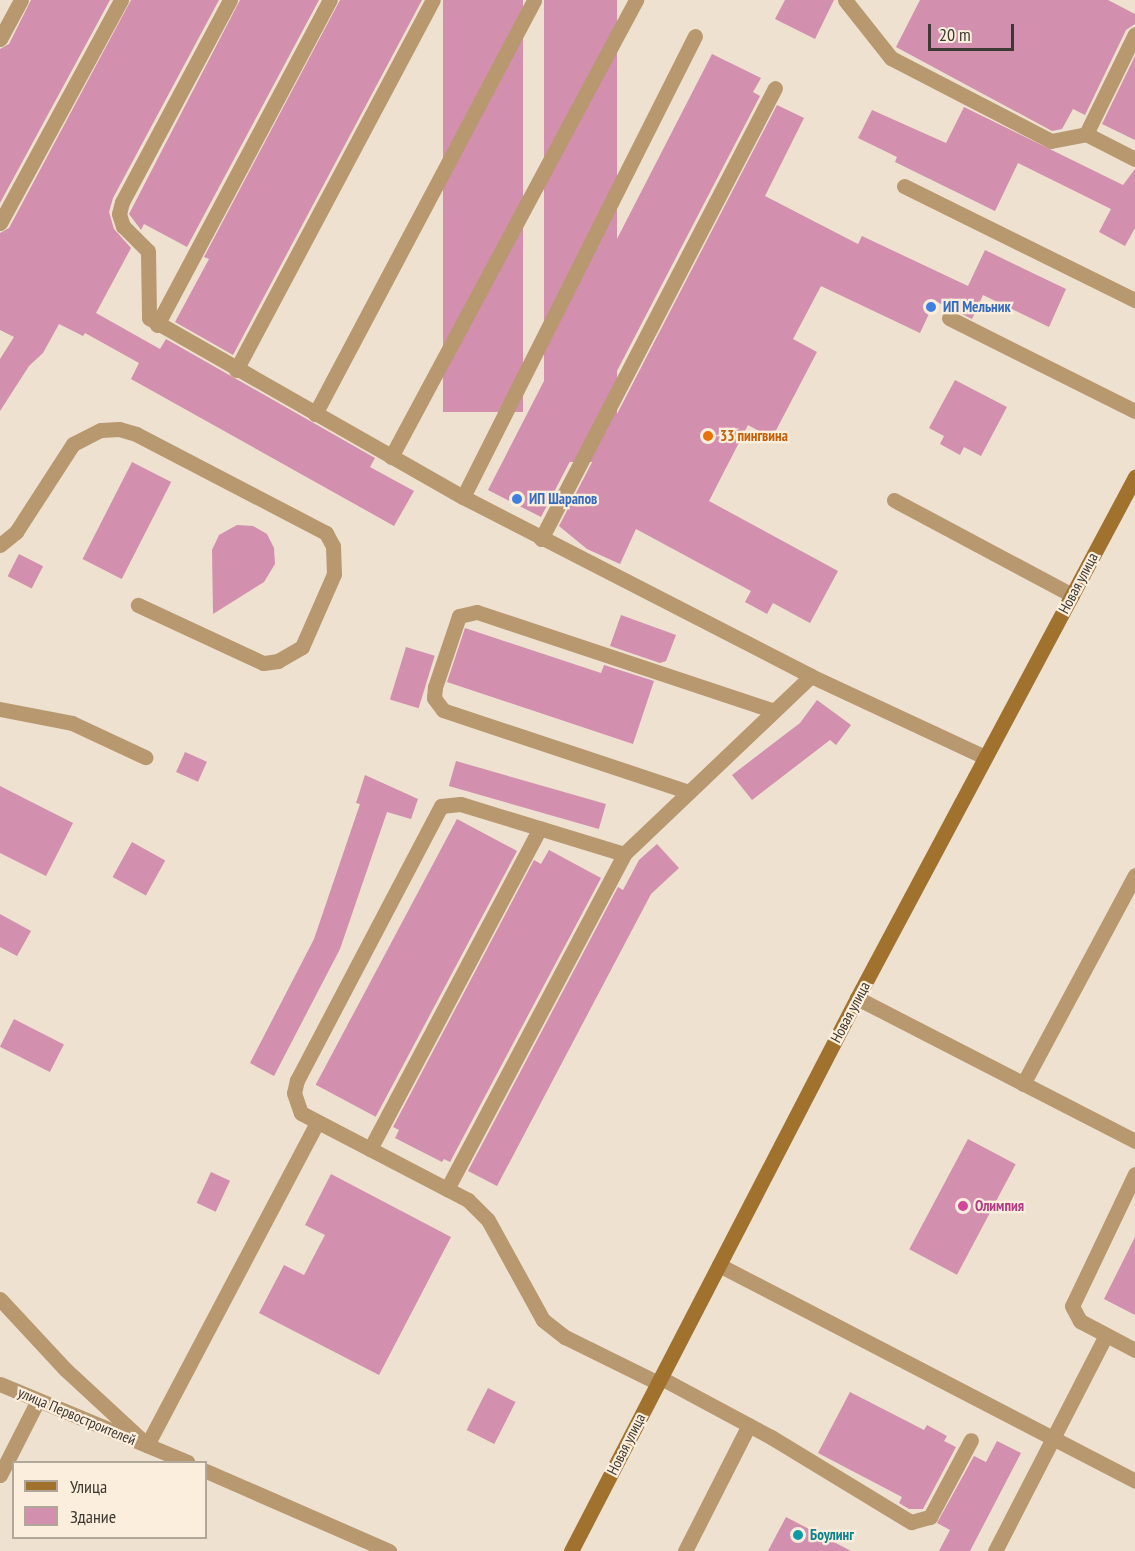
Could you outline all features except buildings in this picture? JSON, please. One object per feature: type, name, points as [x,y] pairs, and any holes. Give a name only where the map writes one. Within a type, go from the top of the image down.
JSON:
[{"type":"street","points":[[0,39],[21,0]]},
{"type":"street","points":[[0,223],[121,0]]},
{"type":"street","points":[[230,0],[121,208],[123,226],[148,251],[146,308],[149,318],[157,325],[236,370],[541,539],[811,676],[985,757]]},
{"type":"street","points":[[157,325],[330,0]]},
{"type":"street","points":[[236,370],[433,0]]},
{"type":"street","points":[[315,414],[534,0]]},
{"type":"street","points":[[391,457],[636,0]]},
{"type":"street","points":[[845,0],[891,58],[1051,141],[1086,134],[1135,159]]},
{"type":"street","points":[[1086,134],[1135,34]]},
{"type":"street","points":[[463,496],[695,36]]},
{"type":"street","points":[[541,539],[776,88]]},
{"type":"street","points":[[904,186],[1135,300]]},
{"type":"street","points":[[949,318],[1135,411]]},
{"type":"street","points":[[0,545],[16,532],[73,444],[101,430],[119,429],[136,434],[326,533],[333,546],[334,574],[302,647],[278,661],[263,663],[138,605]]},
{"type":"street","name":"Новая улица","points":[[571,1551],[857,998],[1135,477]]},
{"type":"street","points":[[894,500],[1072,595]]},
{"type":"street","points":[[689,792],[443,710],[434,698],[435,687],[459,616],[477,612],[774,711]]},
{"type":"street","points":[[447,1189],[624,854],[811,676]]},
{"type":"street","points":[[0,709],[72,723],[145,757]]},
{"type":"street","points":[[624,854],[460,804],[441,806],[435,813],[297,1080],[296,1104],[301,1113],[468,1200],[488,1220],[543,1320],[565,1337],[749,1425],[911,1522],[930,1517],[970,1440]]},
{"type":"street","points":[[370,1149],[540,828]]},
{"type":"street","points":[[1023,1084],[1135,875]]},
{"type":"street","points":[[857,998],[1135,1141]]},
{"type":"street","points":[[0,1299],[65,1369],[147,1445],[317,1122]]},
{"type":"street","points":[[1135,1174],[1072,1306],[1080,1321],[1135,1350]]},
{"type":"street","points":[[719,1265],[1135,1481]]},
{"type":"street","points":[[995,1551],[1106,1335]]},
{"type":"street","name":"улица Первостроителей","points":[[0,1384],[185,1461]]},
{"type":"street","points":[[0,1475],[38,1400]]},
{"type":"street","points":[[685,1551],[749,1425]]},
{"type":"street","points":[[207,1471],[389,1551]]},
{"type":"place","name":"ИП Мельник","points":[[931,307]]},
{"type":"place","name":"33 пингвина","points":[[708,436]]},
{"type":"place","name":"ИП Шарапов","points":[[517,499]]},
{"type":"place","name":"Олимпия","points":[[963,1206]]},
{"type":"place","name":"Боулинг","points":[[798,1535]]}]
